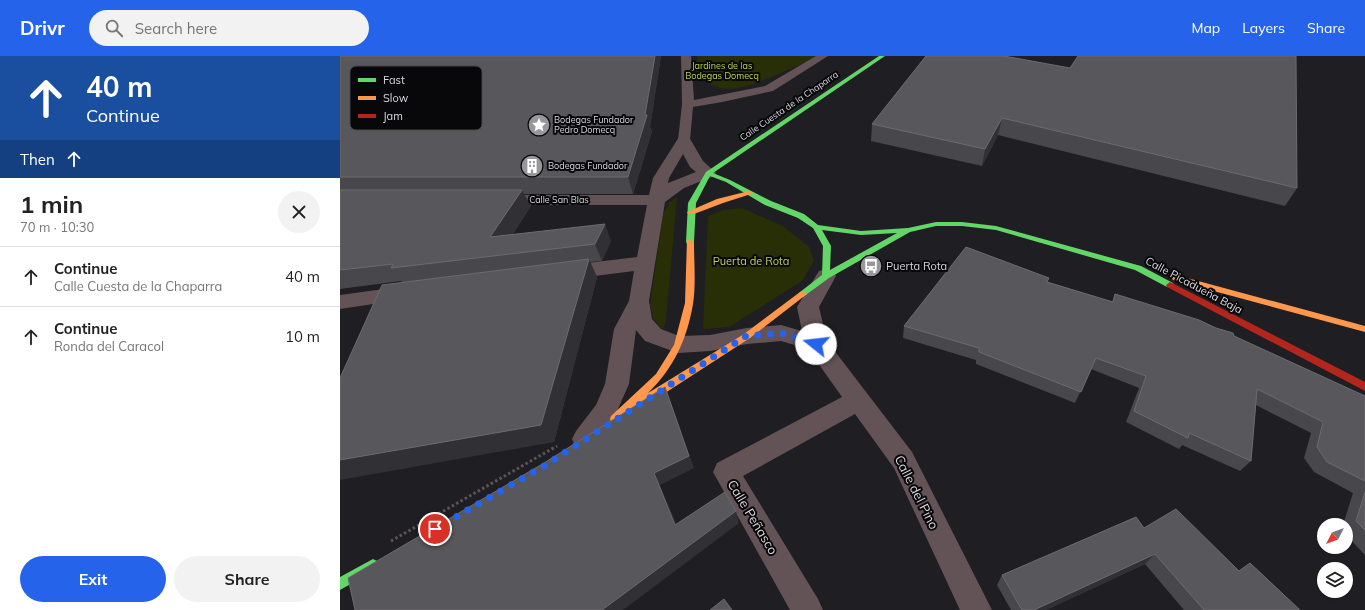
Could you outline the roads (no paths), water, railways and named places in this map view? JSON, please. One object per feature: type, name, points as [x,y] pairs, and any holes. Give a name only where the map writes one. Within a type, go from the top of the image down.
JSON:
[{"type":"street","name":"Calle Cuesta de la Chaparra","points":[[708,173],[882,56]]},
{"type":"street","points":[[684,140],[696,164],[708,173],[801,216],[816,227],[827,246],[826,276],[808,307],[816,344],[781,333],[746,336],[710,344],[678,344],[653,335],[641,321],[639,301],[661,178],[684,140]]},
{"type":"street","points":[[657,200],[678,184],[708,173]]},
{"type":"street","points":[[615,420],[659,377],[678,344],[689,303],[692,203],[708,173]]},
{"type":"street","points":[[691,212],[720,200],[749,193]]},
{"type":"street","name":"Calle San Blas","points":[[481,200],[657,200]]},
{"type":"street","name":"Calle Picadueña Baja","points":[[908,230],[936,224],[962,224],[996,228],[1138,268],[1365,387]]},
{"type":"street","points":[[816,227],[861,233],[908,230]]},
{"type":"street","points":[[582,441],[746,336],[826,276],[908,230]]},
{"type":"street","points":[[548,275],[645,263]]},
{"type":"street","points":[[1138,268],[1365,329]]},
{"type":"street","points":[[340,302],[422,291]]},
{"type":"street","points":[[372,317],[382,296]]},
{"type":"street","points":[[582,441],[605,411],[617,384],[625,329],[639,301]]},
{"type":"street","name":"Calle del Pino","points":[[816,344],[904,460],[976,610]]},
{"type":"street","name":"Calle Peñasco","points":[[807,610],[726,472],[858,400]]},
{"type":"street","points":[[340,584],[381,561]]},
{"type":"lane","points":[[684,140],[688,104],[686,56]]},
{"type":"lane","points":[[688,104],[722,99],[769,89],[823,56]]},
{"type":"place","name":"Bodegas Fundador Pedro Domecq","points":[[539,125]]},
{"type":"place","name":"Bodegas Fundador","points":[[532,166]]},
{"type":"place","name":"Puerta Rota","points":[[871,266]]},
{"type":"park label","name":"Jardines de las Bodegas Domecq","points":[[722,72]]},
{"type":"park label","name":"Puerta de Rota","points":[[751,261]]}]
